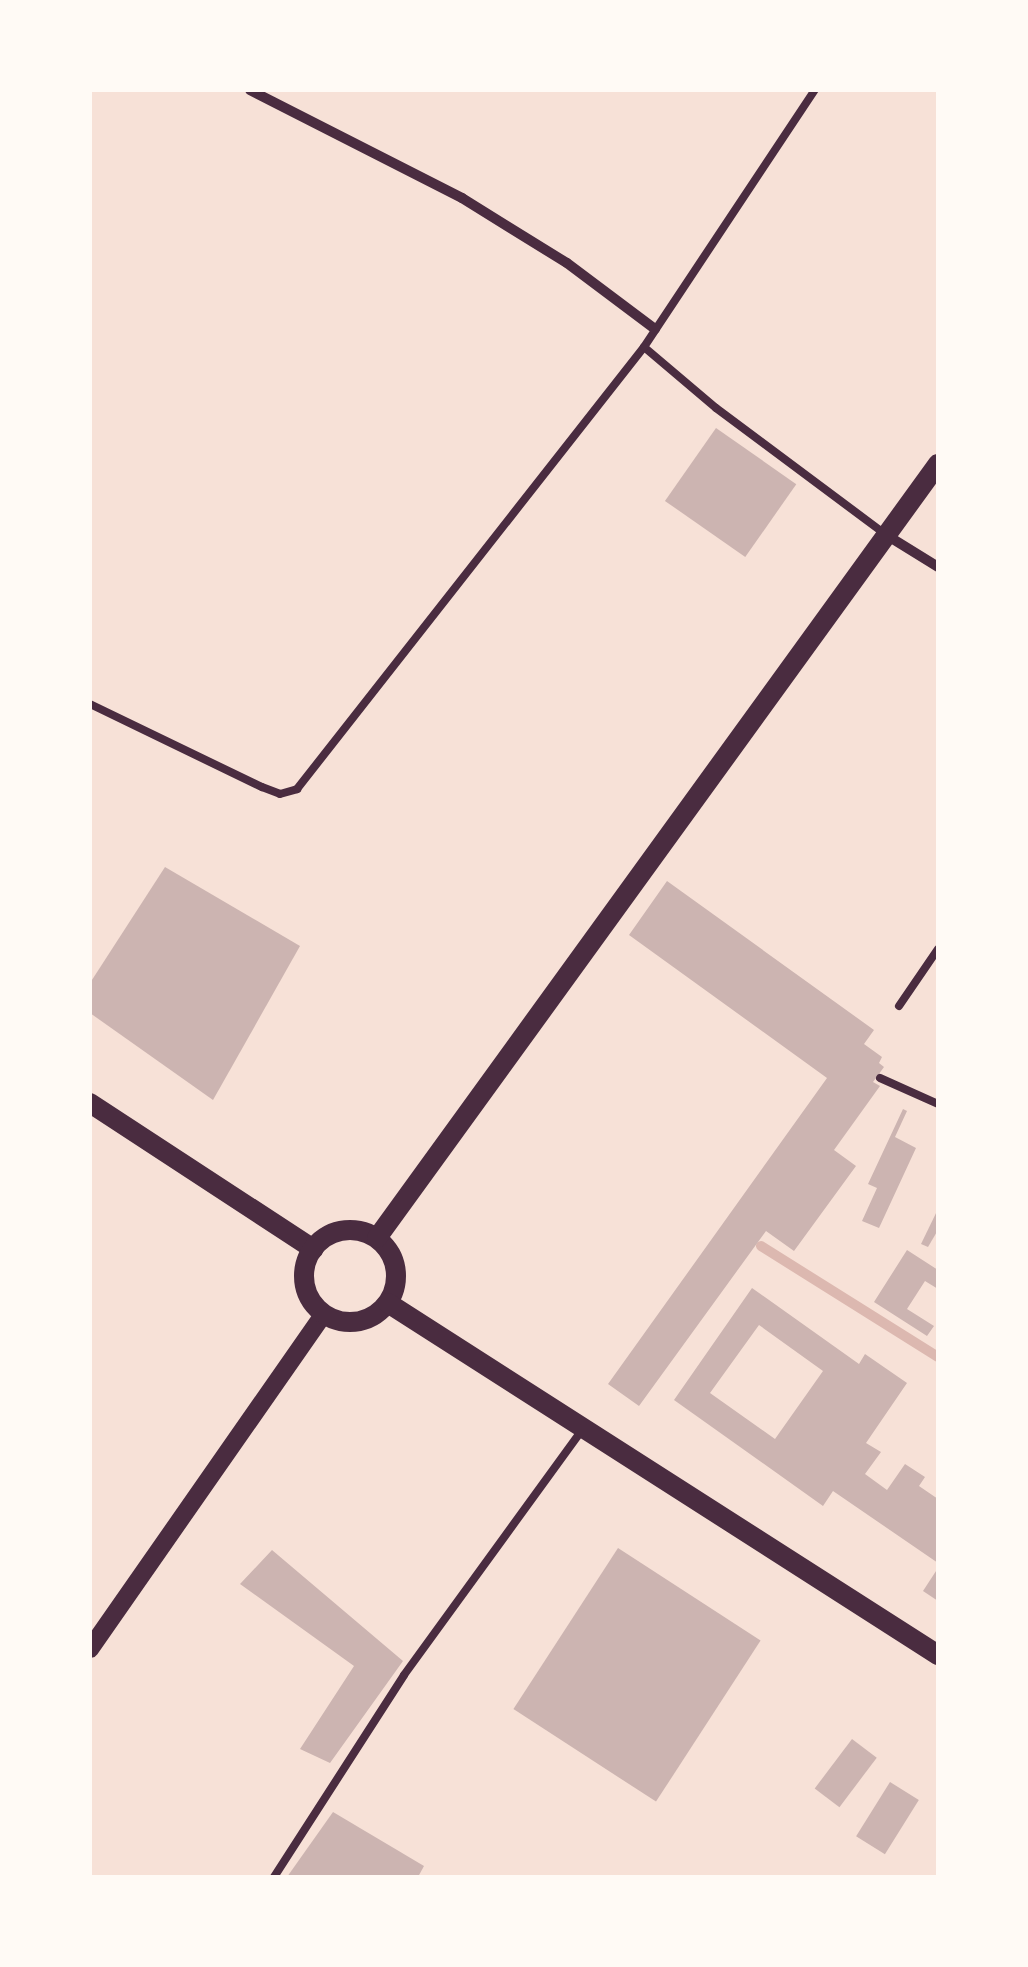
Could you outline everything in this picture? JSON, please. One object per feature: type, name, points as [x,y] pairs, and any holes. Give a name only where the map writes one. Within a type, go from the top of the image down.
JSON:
[{"type":"main road","points":[[377,1238],[938,464]]},
{"type":"main road","points":[[90,1103],[313,1249]]},
{"type":"main road","points":[[350,1230],[377,1238],[394,1262],[394,1290],[388,1303],[359,1321],[324,1314],[305,1284],[313,1249],[336,1232],[350,1230]]},
{"type":"main road","points":[[388,1303],[938,1655]]},
{"type":"street","points":[[250,90],[462,198],[567,264],[655,329]]},
{"type":"street","points":[[888,536],[938,567]]},
{"type":"street","points":[[90,1649],[324,1314]]},
{"type":"lane","points":[[90,704],[262,787],[280,794],[296,789],[644,347],[815,90]]},
{"type":"lane","points":[[644,347],[716,408],[888,536]]},
{"type":"lane","points":[[898,1006],[938,949]]},
{"type":"lane","points":[[880,1078],[938,1104]]},
{"type":"lane","points":[[274,1877],[404,1675],[582,1430]]},
{"type":"building","points":[[716,428],[796,484],[745,557],[665,501]]},
{"type":"building","points":[[165,867],[300,946],[213,1100],[90,1013],[90,983]]},
{"type":"building","points":[[667,881],[874,1030],[864,1044],[882,1057],[879,1063],[884,1067],[873,1082],[880,1086],[834,1150],[856,1166],[794,1251],[766,1231],[639,1406],[608,1384],[827,1078],[629,935]]},
{"type":"building","points":[[903,1109],[907,1111],[895,1137],[916,1148],[879,1228],[862,1221],[877,1188],[868,1184]]},
{"type":"building","points":[[938,1209],[938,1230],[928,1247],[921,1244]]},
{"type":"building","points":[[907,1250],[938,1270],[938,1289],[925,1281],[907,1309],[934,1326],[927,1336],[874,1302]]},
{"type":"building","points":[[752,1288],[859,1364],[865,1354],[907,1383],[866,1443],[881,1452],[865,1474],[887,1490],[905,1464],[925,1477],[919,1486],[938,1499],[938,1563],[833,1491],[823,1506],[674,1400]],"holes":[[[759,1325],[823,1371],[775,1439],[710,1393]]]},
{"type":"building","points":[[618,1548],[761,1641],[656,1802],[513,1709]]},
{"type":"building","points":[[272,1550],[403,1661],[330,1763],[300,1749],[354,1666],[240,1584]]},
{"type":"building","points":[[938,1568],[938,1601],[923,1591]]},
{"type":"building","points":[[852,1739],[877,1758],[839,1807],[815,1789]]},
{"type":"building","points":[[890,1782],[919,1800],[885,1854],[856,1836]]},
{"type":"building","points":[[333,1812],[424,1866],[418,1877],[287,1877]]},
{"type":"waterway","points":[[761,1246],[938,1357]]}]
